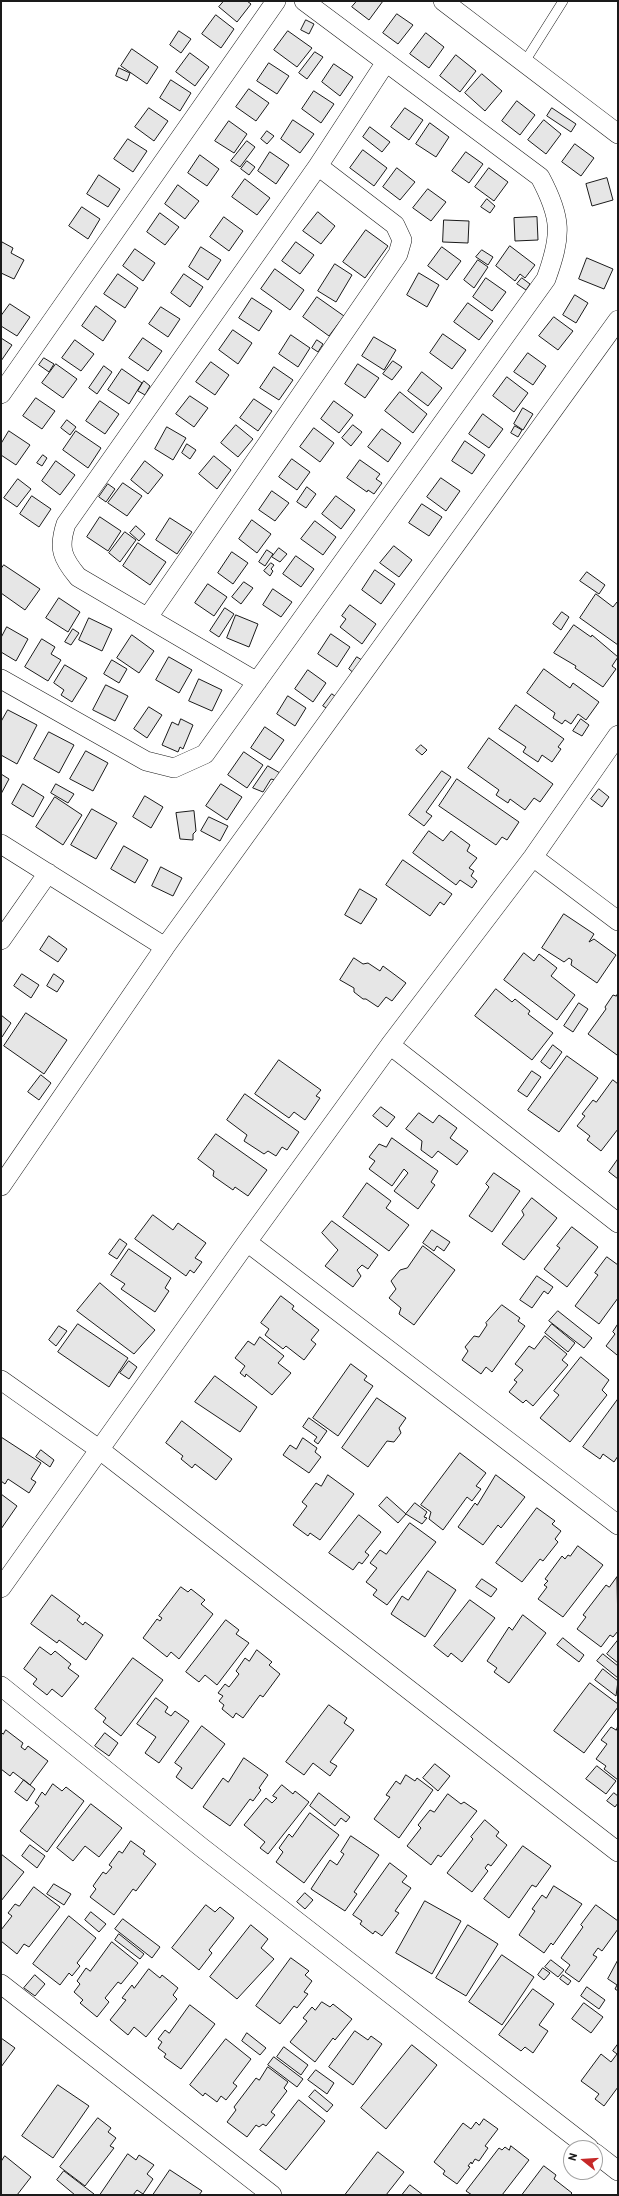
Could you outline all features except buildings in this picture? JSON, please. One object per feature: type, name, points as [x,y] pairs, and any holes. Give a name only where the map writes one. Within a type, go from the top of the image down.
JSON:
[{"type":"street","points":[[1,394],[276,1]]},
{"type":"street","points":[[4,687],[146,761],[174,768],[204,754],[546,279],[555,254],[559,226],[553,201],[540,177],[304,1]]},
{"type":"street","points":[[443,1],[618,134]]},
{"type":"street","points":[[257,682],[78,577],[68,565],[62,551],[62,537],[66,524],[318,166],[386,62]]},
{"type":"street","points":[[148,618],[398,254],[402,240],[395,224],[318,166]]},
{"type":"street","points":[[1,1186],[165,947],[618,320]]},
{"type":"street","points":[[1,1588],[247,1242],[390,1045],[533,857],[618,735]]},
{"type":"street","points":[[1,844],[165,947]]},
{"type":"street","points":[[533,857],[618,921]]},
{"type":"street","points":[[1,940],[48,873]]},
{"type":"street","points":[[390,1045],[618,1223]]},
{"type":"street","points":[[247,1242],[618,1525]]},
{"type":"street","points":[[1,1380],[100,1450],[618,1852]]},
{"type":"street","points":[[1,1686],[201,1847],[578,2140]]},
{"type":"street","points":[[1,1984],[272,2195]]},
{"type":"street","points":[[603,2159],[618,2171]]},
{"type":"lane","points":[[524,63],[563,1]]}]
